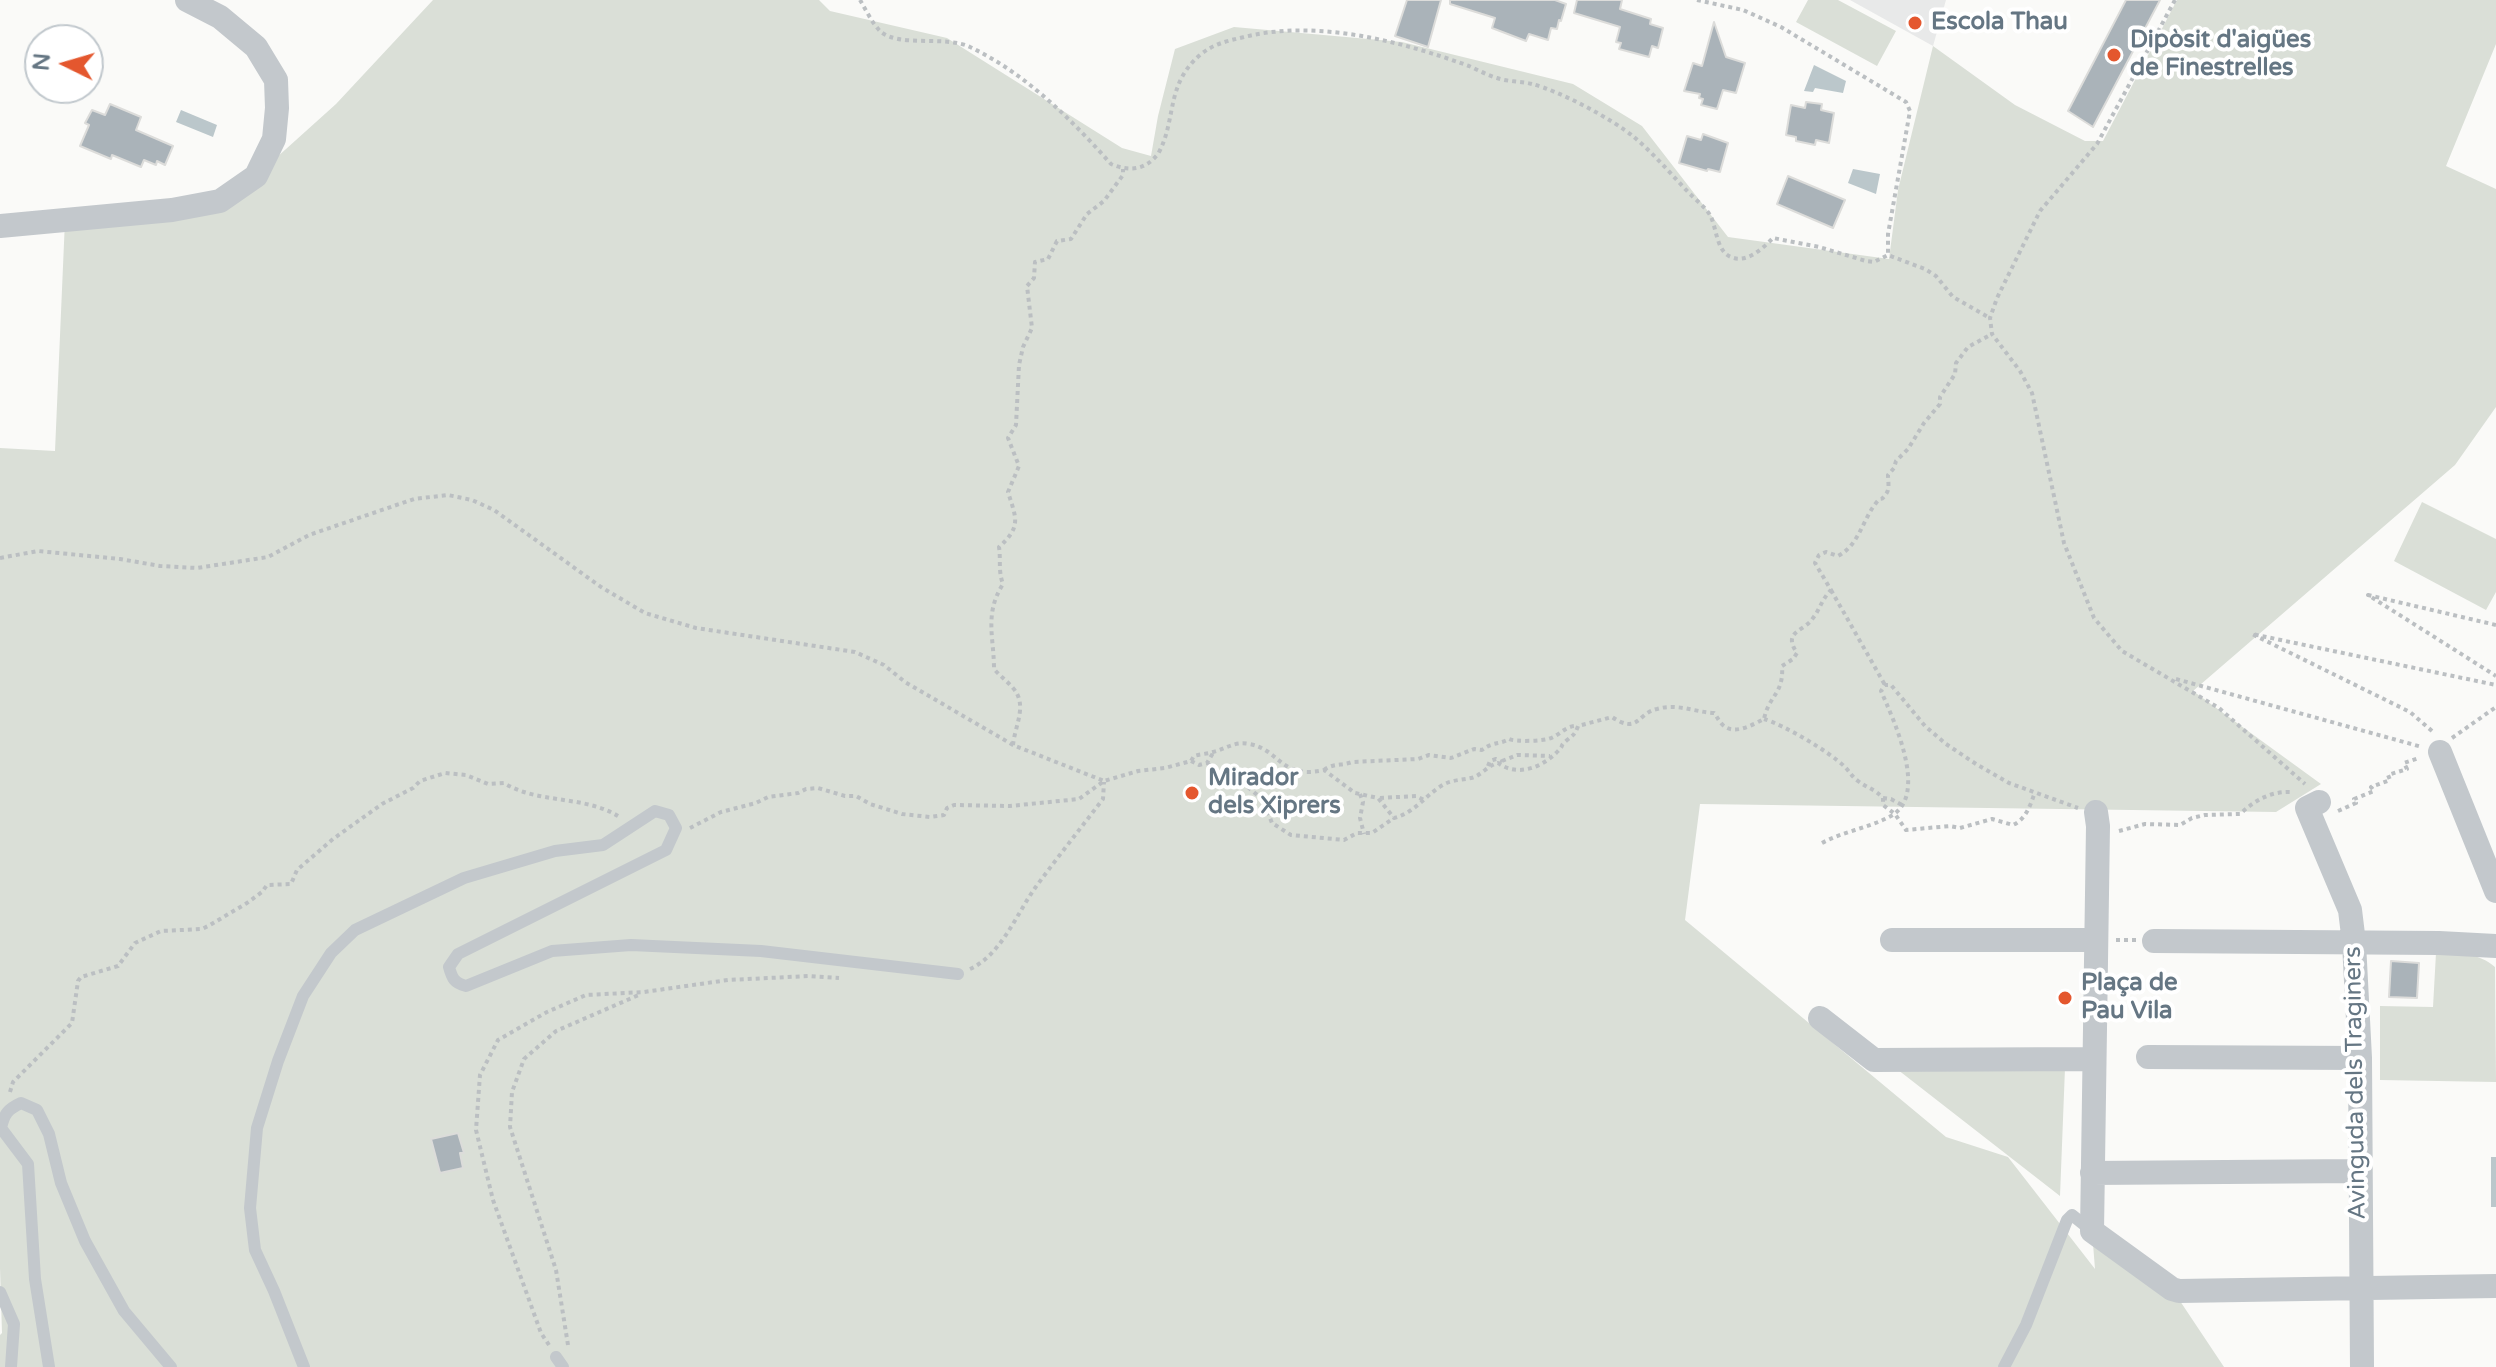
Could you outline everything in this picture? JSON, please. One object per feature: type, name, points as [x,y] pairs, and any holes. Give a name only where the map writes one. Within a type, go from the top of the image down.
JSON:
[{"type":"street","points":[[0,226],[172,210],[220,201],[256,176],[274,139],[276,80],[256,47],[220,17],[187,0]]},
{"type":"street","points":[[2437,750],[2496,891]]},
{"type":"street","name":"Avinguda dels Traginers","points":[[2313,805],[2350,910],[2354,943],[2360,1058],[2362,1367]]},
{"type":"street","points":[[2097,819],[2092,1231],[2179,1291],[2496,1286]]},
{"type":"street","points":[[1892,940],[2096,940]]},
{"type":"street","points":[[2154,941],[2496,946]]},
{"type":"street","points":[[1820,1018],[1874,1060],[2093,1059]]},
{"type":"street","points":[[2148,1057],[2360,1058]]},
{"type":"street","points":[[2092,1173],[2359,1171]]},
{"type":"lane","points":[[304,1367],[255,1250],[250,1208],[257,1128],[303,996],[331,953],[355,930],[464,878],[555,851],[603,845],[655,811],[669,815],[676,828],[666,850],[458,954],[449,967],[451,978],[466,986],[552,951],[631,945],[761,951],[958,974]]},
{"type":"lane","points":[[49,1367],[35,1279],[28,1164],[1,1128],[4,1115],[11,1107],[21,1103],[37,1110],[49,1134],[61,1183],[85,1241],[124,1311],[171,1367]]},
{"type":"lane","points":[[2004,1367],[2026,1325],[2067,1220],[2072,1215],[2092,1231]]},
{"type":"lane","points":[[0,1292],[14,1324],[11,1367]]},
{"type":"path","points":[[860,0],[886,35],[967,45],[1004,66],[1040,92],[1111,164],[1123,169],[1140,168],[1158,154],[1179,82],[1191,64],[1222,42],[1258,33],[1330,32],[1420,50],[1499,79],[1533,84],[1561,95],[1630,134],[1709,214],[1718,240],[1724,251],[1733,258],[1756,253],[1773,238],[1866,261],[1874,262],[1888,255],[1925,269],[1936,276],[1953,297],[1990,318]]},
{"type":"path","points":[[1697,0],[1743,10],[1781,27],[1906,102],[1910,111],[1888,234],[1888,255]]},
{"type":"path","points":[[2175,0],[2097,144],[2040,211],[1997,298],[1990,318],[1992,334],[2020,371],[2032,393],[2064,543],[2094,618],[2122,651],[2193,691],[2237,722],[2304,782],[2313,805]]},
{"type":"path","points":[[1013,745],[1020,700],[1014,689],[994,669],[994,645],[990,632],[993,600],[1003,584],[999,572],[999,547],[1016,527],[1008,492],[1019,466],[1008,438],[1016,425],[1019,365],[1032,328],[1027,286],[1034,278],[1035,262],[1048,259],[1057,241],[1071,239],[1087,214],[1104,201],[1123,175],[1123,169]]},
{"type":"path","points":[[1885,685],[1815,563],[1819,555],[1826,552],[1838,556],[1855,542],[1876,503],[1885,495],[1889,487],[1888,475],[1896,461],[1940,404],[1940,397],[1955,374],[1956,363],[1968,347],[1992,334]]},
{"type":"path","points":[[0,558],[38,551],[197,568],[268,557],[309,535],[414,499],[448,495],[472,500],[494,510],[601,587],[645,613],[696,628],[855,652],[884,665],[905,682],[1013,745],[1104,781]]},
{"type":"path","points":[[1191,761],[1194,756],[1214,752],[1229,744],[1252,744],[1276,758],[1283,766],[1312,773],[1333,764],[1360,761],[1418,759],[1429,755],[1451,758],[1509,739],[1516,742],[1547,739],[1572,725],[1612,717],[1630,724],[1642,720],[1652,709],[1681,706],[1714,713],[1730,729],[1744,729],[1764,719],[1769,702],[1780,692],[1782,666],[1797,653],[1791,645],[1791,638],[1800,628],[1809,625],[1821,600],[1831,590]]},
{"type":"path","points":[[2496,625],[2368,595],[2496,676]]},
{"type":"path","points":[[2437,750],[2434,733],[2410,712],[2252,634],[2496,685]]},
{"type":"path","points":[[2166,676],[2437,750]]},
{"type":"path","points":[[1885,685],[1891,685],[1925,726],[1946,744],[2009,783],[2078,808],[2116,832],[2145,824],[2180,825],[2205,815],[2240,814],[2254,801],[2278,791],[2290,793],[2313,805],[2356,803],[2354,799],[2374,791],[2371,787],[2390,780],[2388,775],[2407,769],[2404,763],[2437,750],[2496,707]]},
{"type":"path","points":[[1822,843],[1895,814],[1909,791],[1908,771],[1881,691],[1885,685]]},
{"type":"path","points":[[1764,719],[1822,750],[1846,768],[1857,781],[1871,787],[1883,798],[1902,805]]},
{"type":"path","points":[[1502,763],[1508,770],[1517,772],[1533,767],[1552,756],[1575,735],[1578,726]]},
{"type":"path","points":[[1558,733],[1567,740]]},
{"type":"path","points":[[676,828],[690,828],[721,812],[806,789],[856,796],[902,814],[930,817],[944,815],[947,808],[954,805],[1010,806],[1079,799],[1104,781],[1191,761],[1199,765],[1207,763],[1214,752]]},
{"type":"path","points":[[1207,763],[1221,774],[1242,782],[1263,800],[1272,823],[1291,835],[1344,840],[1357,833],[1372,833],[1404,815],[1450,781],[1474,778],[1487,768],[1517,755],[1552,756]]},
{"type":"path","points":[[1324,770],[1355,793],[1386,802],[1394,818]]},
{"type":"path","points":[[4,1115],[13,1082],[72,1023],[81,977],[118,966],[130,948],[149,936],[161,931],[202,929],[247,903],[267,885],[291,884],[297,870],[333,839],[420,781],[445,773],[466,775],[488,784],[504,783],[517,792],[603,809],[625,820],[632,828]]},
{"type":"path","points":[[958,974],[983,963],[1002,939],[1033,891],[1103,799],[1104,781]]},
{"type":"path","points":[[1883,798],[1883,805],[1895,814],[1906,830],[1960,828],[1992,819],[2013,825],[2022,821],[2035,792]]},
{"type":"path","points":[[1360,794],[1364,834]]},
{"type":"path","points":[[1386,802],[1416,796],[1424,800]]},
{"type":"path","points":[[563,1359],[541,1333],[493,1200],[476,1130],[480,1075],[498,1040],[547,1012],[586,995],[644,992],[728,980],[809,976],[840,978]]},
{"type":"path","points":[[563,1359],[556,1270],[510,1127],[512,1092],[524,1059],[556,1031],[644,992]]},
{"type":"shaded area","points":[[433,0],[819,0],[830,11],[947,38],[1122,148],[1151,156],[1175,49],[1234,27],[1402,42],[1573,84],[1642,126],[1728,237],[1889,259],[1898,190],[1933,46],[2015,105],[2085,141],[2103,141],[2177,0],[2496,0],[2496,44],[2446,166],[2496,189],[2496,407],[2455,465],[2193,691],[2321,784],[2276,812],[1700,804],[1685,920],[1946,1137],[2008,1157],[2095,1269],[2092,1231],[2172,1289],[2224,1367],[0,1367],[0,448],[55,451],[65,220],[172,210],[256,176],[336,104]]},
{"type":"shaded area","points":[[1808,0],[1838,0],[1896,31],[1877,66],[1796,22]]},
{"type":"shaded area","name":"Escola Thau","points":[[1850,0],[1946,0],[1933,46]]},
{"type":"shaded area","points":[[1814,65],[1846,81],[1843,93],[1815,88],[1813,92],[1804,91]]},
{"type":"shaded area","points":[[181,110],[217,125],[213,137],[176,122]]},
{"type":"shaded area","points":[[1853,169],[1880,174],[1876,194],[1848,183]]},
{"type":"shaded area","points":[[2422,502],[2496,539],[2496,592],[2486,610],[2394,561]]},
{"type":"shaded area","points":[[2436,953],[2475,956],[2495,967],[2496,1082],[2380,1080],[2380,1006],[2433,1007]]},
{"type":"shaded area","points":[[1893,1066],[2065,1068],[2060,1196]]},
{"type":"shaded area","points":[[2491,1157],[2496,1157],[2496,1207],[2491,1207]]},
{"type":"building","points":[[1407,0],[1441,0],[1428,47],[1395,36]]},
{"type":"building","points":[[1450,0],[1555,0],[1566,4],[1557,29],[1551,28],[1548,40],[1529,34],[1526,41],[1492,28],[1495,18],[1450,4]]},
{"type":"building","points":[[1577,0],[1622,0],[1620,9],[1651,19],[1650,24],[1663,28],[1658,48],[1652,46],[1649,57],[1619,49],[1621,43],[1616,42],[1620,27],[1574,13]]},
{"type":"building","name":"Dipòsit d'aigües de Finestrelles","points":[[2126,0],[2160,0],[2093,127],[2068,111]]},
{"type":"building","points":[[1714,22],[1726,57],[1745,63],[1736,93],[1723,90],[1717,109],[1701,105],[1703,99],[1699,98],[1700,94],[1684,91],[1693,63],[1702,66]]},
{"type":"building","points":[[1806,102],[1822,104],[1821,110],[1834,113],[1829,143],[1816,140],[1815,145],[1796,141],[1796,137],[1786,135],[1791,105],[1805,108]]},
{"type":"building","points":[[110,104],[141,117],[136,130],[173,146],[165,165],[144,160],[141,167],[80,146],[89,125],[85,123],[92,110],[105,115]]},
{"type":"building","points":[[1703,134],[1728,143],[1720,172],[1679,163],[1687,136],[1701,140]]},
{"type":"building","points":[[1788,176],[1845,200],[1833,228],[1777,204]]},
{"type":"building","points":[[2391,961],[2419,963],[2417,998],[2389,997]]},
{"type":"building","points":[[458,1133],[464,1153],[460,1153],[463,1168],[440,1173],[431,1139]]},
{"type":"place","name":"Escola Thau","points":[[1915,23]]},
{"type":"place","name":"Dipòsit d'aigües de Finestrelles","points":[[2114,55]]},
{"type":"place","name":"Mirador dels Xiprers","points":[[1192,793]]},
{"type":"place","name":"Plaça de Pau Vila","points":[[2065,998]]}]
